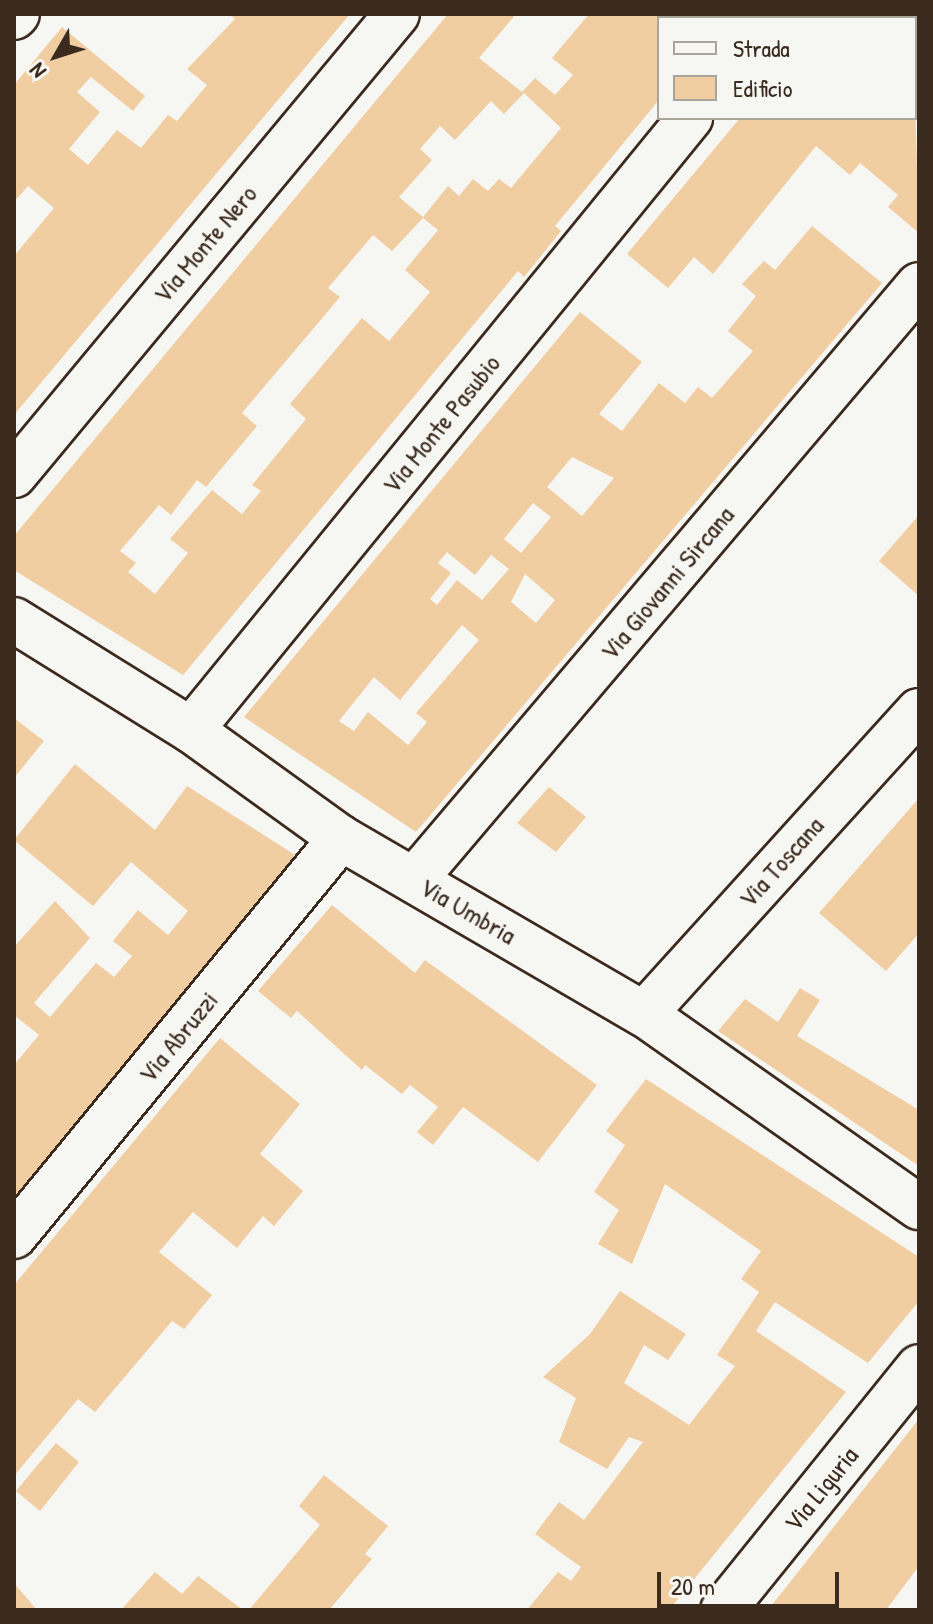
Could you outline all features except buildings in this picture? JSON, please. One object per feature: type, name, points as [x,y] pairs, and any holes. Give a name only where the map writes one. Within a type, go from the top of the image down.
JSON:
[{"type":"street","name":"Via Monte Nero","points":[[14,475],[397,14]]},
{"type":"street","name":"Via Monte Pasubio","points":[[191,730],[688,120]]},
{"type":"street","name":"Via Giovanni Sircana","points":[[414,880],[919,285]]},
{"type":"street","name":"Via Umbria","points":[[14,620],[191,730],[341,838],[644,1014],[919,1207]]},
{"type":"street","name":"Via Toscana","points":[[644,1014],[919,711]]},
{"type":"street","name":"Via Abruzzi","points":[[14,1236],[341,838]]},
{"type":"street","name":"Via Liguria","points":[[723,1610],[919,1367]]}]
